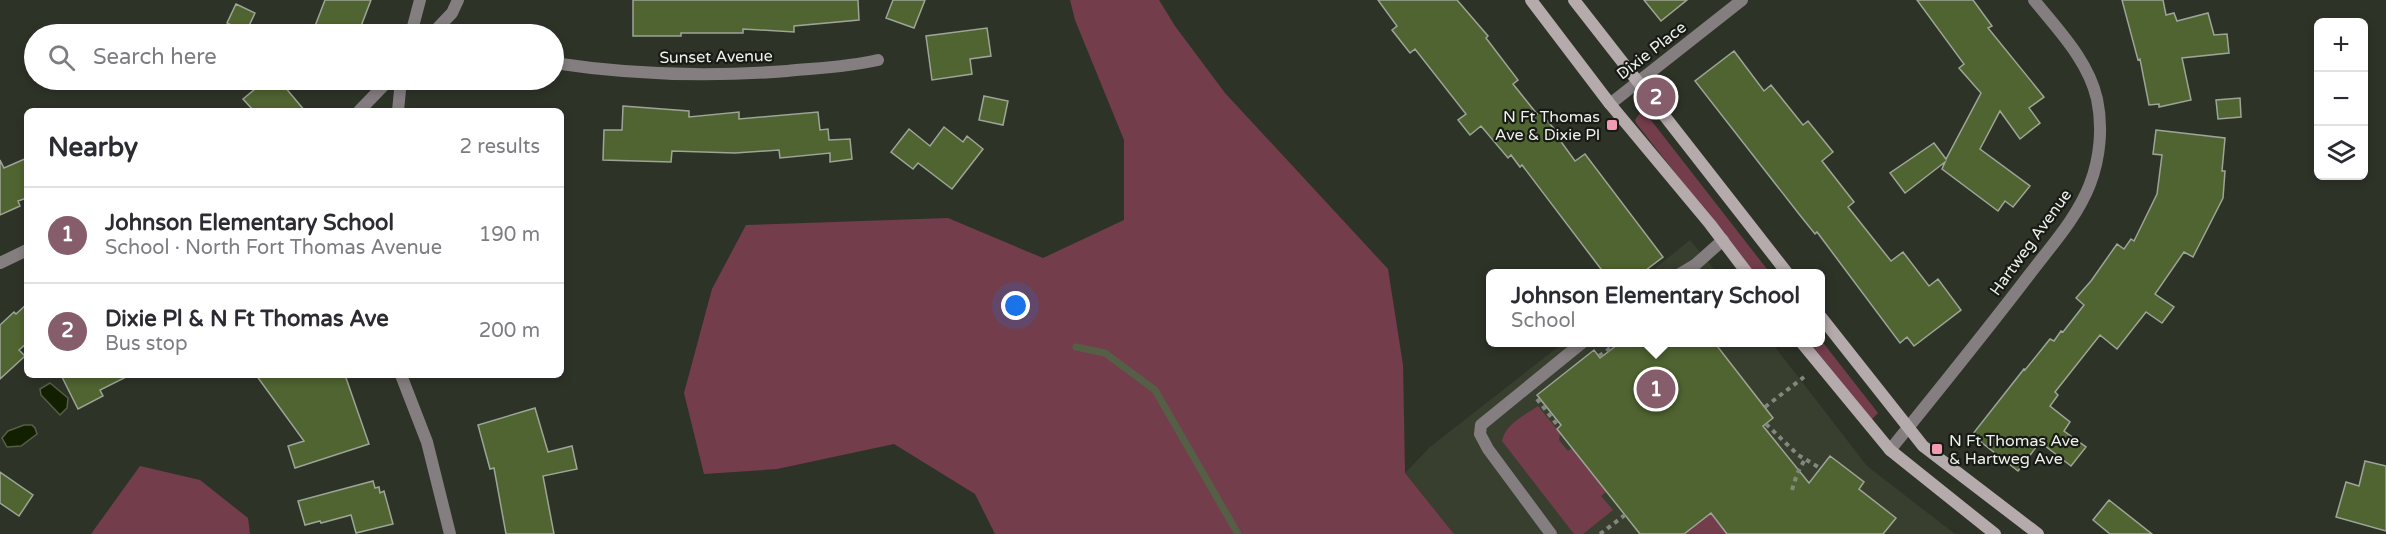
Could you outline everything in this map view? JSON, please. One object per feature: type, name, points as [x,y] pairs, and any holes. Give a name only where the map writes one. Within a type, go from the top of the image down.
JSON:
[{"type":"street","points":[[414,24],[420,0]]},
{"type":"street","points":[[442,24],[452,13],[458,0]]},
{"type":"street","points":[[1531,0],[1610,104],[1745,269]]},
{"type":"street","points":[[1574,0],[1785,269]]},
{"type":"street","name":"Dixie Place","points":[[1610,104],[1742,0]]},
{"type":"street","name":"Hartweg Avenue","points":[[1890,450],[2056,240],[2085,194],[2096,165],[2100,134],[2098,102],[2093,86],[2069,43],[2034,0]]},
{"type":"street","name":"Sunset Avenue","points":[[564,64],[690,75],[756,74],[855,66],[878,60]]},
{"type":"street","points":[[362,108],[379,90]]},
{"type":"street","points":[[398,108],[400,90]]},
{"type":"street","points":[[1688,269],[1723,240]]},
{"type":"street","points":[[0,263],[24,251]]},
{"type":"street","points":[[1825,322],[1923,446],[2038,534]]},
{"type":"street","points":[[1551,534],[1488,449],[1480,434],[1481,425],[1577,347]]},
{"type":"street","points":[[1805,347],[1890,450],[1995,534]]},
{"type":"street","points":[[402,378],[427,442],[450,534]]},
{"type":"path","points":[[1599,356],[1612,347]]},
{"type":"path","points":[[1765,407],[1804,377]]},
{"type":"path","points":[[1534,396],[1559,427]]},
{"type":"path","points":[[1766,424],[1782,442],[1820,468]]},
{"type":"path","points":[[1792,490],[1805,459]]},
{"type":"path","points":[[1600,534],[1625,515]]},
{"type":"shaded area","points":[[1070,0],[1159,0],[1175,26],[1225,93],[1388,269],[1403,365],[1405,473],[1454,534],[995,534],[975,494],[894,444],[777,469],[704,474],[684,393],[712,289],[746,225],[948,218],[1043,258],[1124,220],[1124,140],[1075,20]]},
{"type":"shaded area","points":[[1640,113],[1647,115],[1767,269],[1751,269],[1635,120]]},
{"type":"shaded area","points":[[1690,240],[1714,269],[1654,269]]},
{"type":"shaded area","points":[[1825,345],[1878,413],[1869,422],[1810,347],[1825,347]]},
{"type":"shaded area","points":[[1558,347],[1775,347],[1867,466],[1955,534],[1454,534],[1405,473],[1430,447]]},
{"type":"shaded area","points":[[50,383],[68,398],[67,408],[60,415],[41,395],[40,389]]},
{"type":"shaded area","points":[[1538,406],[1560,433],[1559,440],[1568,451],[1572,448],[1606,492],[1601,496],[1613,510],[1583,534],[1574,534],[1502,441],[1511,425]]},
{"type":"shaded area","points":[[24,425],[32,425],[37,434],[21,446],[7,447],[2,438],[8,431]]},
{"type":"shaded area","points":[[140,466],[200,480],[248,518],[250,534],[91,534]]},
{"type":"shaded area","points":[[1711,513],[1727,534],[1684,534]]},
{"type":"building","points":[[325,0],[371,0],[362,24],[316,24]]},
{"type":"building","points":[[633,0],[858,0],[859,20],[794,26],[794,32],[743,29],[743,33],[633,36]]},
{"type":"building","points":[[893,0],[925,0],[914,28],[886,18]]},
{"type":"building","points":[[1378,0],[1457,0],[1488,36],[1486,38],[1518,80],[1513,84],[1537,114],[1540,112],[1556,131],[1554,132],[1575,161],[1585,154],[1663,257],[1647,269],[1601,269],[1522,165],[1520,167],[1511,155],[1508,158],[1481,126],[1470,135],[1458,120],[1466,114],[1415,49],[1410,53],[1392,30],[1397,26]]},
{"type":"building","points":[[1644,0],[1687,0],[1661,21]]},
{"type":"building","points":[[1917,0],[1973,0],[1992,26],[1988,28],[2044,97],[2029,108],[2040,123],[2020,139],[2000,111],[1980,149],[2030,186],[2013,207],[2005,201],[1998,211],[1942,169],[1945,162],[1905,193],[1890,173],[1934,143],[1946,159],[1981,93],[1959,68],[1964,64]]},
{"type":"building","points":[[2122,0],[2163,0],[2166,15],[2174,13],[2177,21],[2208,13],[2214,35],[2227,34],[2229,53],[2182,58],[2191,100],[2159,107],[2159,104],[2149,105],[2140,59],[2138,60]]},
{"type":"building","points":[[236,4],[255,13],[250,24],[227,23]]},
{"type":"building","points":[[987,28],[991,56],[970,59],[972,74],[932,80],[926,36]]},
{"type":"building","points":[[1734,51],[1764,91],[1771,85],[1803,125],[1808,121],[1833,152],[1822,161],[1854,202],[1848,207],[1891,261],[1903,252],[1929,286],[1938,279],[1961,310],[1914,346],[1907,337],[1900,343],[1817,232],[1815,234],[1695,81]]},
{"type":"building","points":[[254,90],[287,90],[302,108],[251,108],[243,99]]},
{"type":"building","points":[[984,96],[1008,101],[1003,125],[979,120]]},
{"type":"building","points":[[2240,98],[2241,117],[2218,119],[2216,100]]},
{"type":"building","points":[[623,106],[689,111],[689,117],[739,112],[739,119],[818,112],[820,130],[828,129],[829,140],[850,139],[852,159],[830,162],[830,153],[780,158],[779,150],[735,153],[672,151],[671,162],[603,160],[604,130],[622,130]]},
{"type":"building","points":[[944,127],[963,142],[967,136],[983,149],[952,189],[918,163],[913,169],[891,152],[909,129],[930,146]]},
{"type":"building","points":[[2156,130],[2225,138],[2222,171],[2225,171],[2223,198],[2193,257],[2184,252],[2155,294],[2174,307],[2162,323],[2146,312],[2117,349],[2100,335],[2055,392],[2058,395],[2050,406],[2070,422],[2064,431],[2086,447],[2071,466],[2040,442],[2018,471],[1972,435],[2024,369],[2050,339],[2054,341],[2061,331],[2063,332],[2084,305],[2076,298],[2117,244],[2124,249],[2131,239],[2134,241],[2157,194],[2162,155],[2153,154]]},
{"type":"building","points":[[24,159],[24,199],[18,201],[20,206],[0,215],[0,160],[4,168]]},
{"type":"building","points":[[24,307],[24,346],[19,350],[24,357],[0,379],[0,325],[14,312],[16,314]]},
{"type":"building","points":[[1614,347],[1718,347],[1773,418],[1763,426],[1809,483],[1830,456],[1864,482],[1859,489],[1896,518],[1883,534],[1727,534],[1711,513],[1684,534],[1640,534],[1557,429],[1561,425],[1537,395],[1594,350],[1600,358]]},
{"type":"building","points":[[62,378],[124,378],[100,390],[103,396],[78,409]]},
{"type":"building","points":[[258,378],[346,378],[369,444],[295,468],[288,446],[304,441]]},
{"type":"building","points":[[535,408],[548,452],[572,446],[577,469],[543,476],[554,534],[506,534],[494,468],[490,469],[478,425]]},
{"type":"building","points":[[2365,461],[2386,466],[2386,531],[2336,517],[2346,482],[2359,486]]},
{"type":"building","points":[[0,472],[33,495],[19,516],[0,503]]},
{"type":"building","points":[[373,481],[375,488],[379,487],[380,493],[384,491],[393,524],[356,533],[351,515],[305,525],[298,501]]},
{"type":"building","points":[[2109,500],[2152,534],[2110,534],[2093,520]]},
{"type":"waterway","points":[[1076,347],[1105,353],[1155,390],[1238,534]]},
{"type":"place","name":"Dixie Pl & N Ft Thomas Ave","points":[[1656,97]]},
{"type":"place","name":"N Ft Thomas Ave & Dixie Pl","points":[[1612,125]]},
{"type":"place","name":"Johnson Elementary School","points":[[1656,389]]},
{"type":"place","name":"N Ft Thomas Ave & Hartweg Ave","points":[[1937,449]]}]
